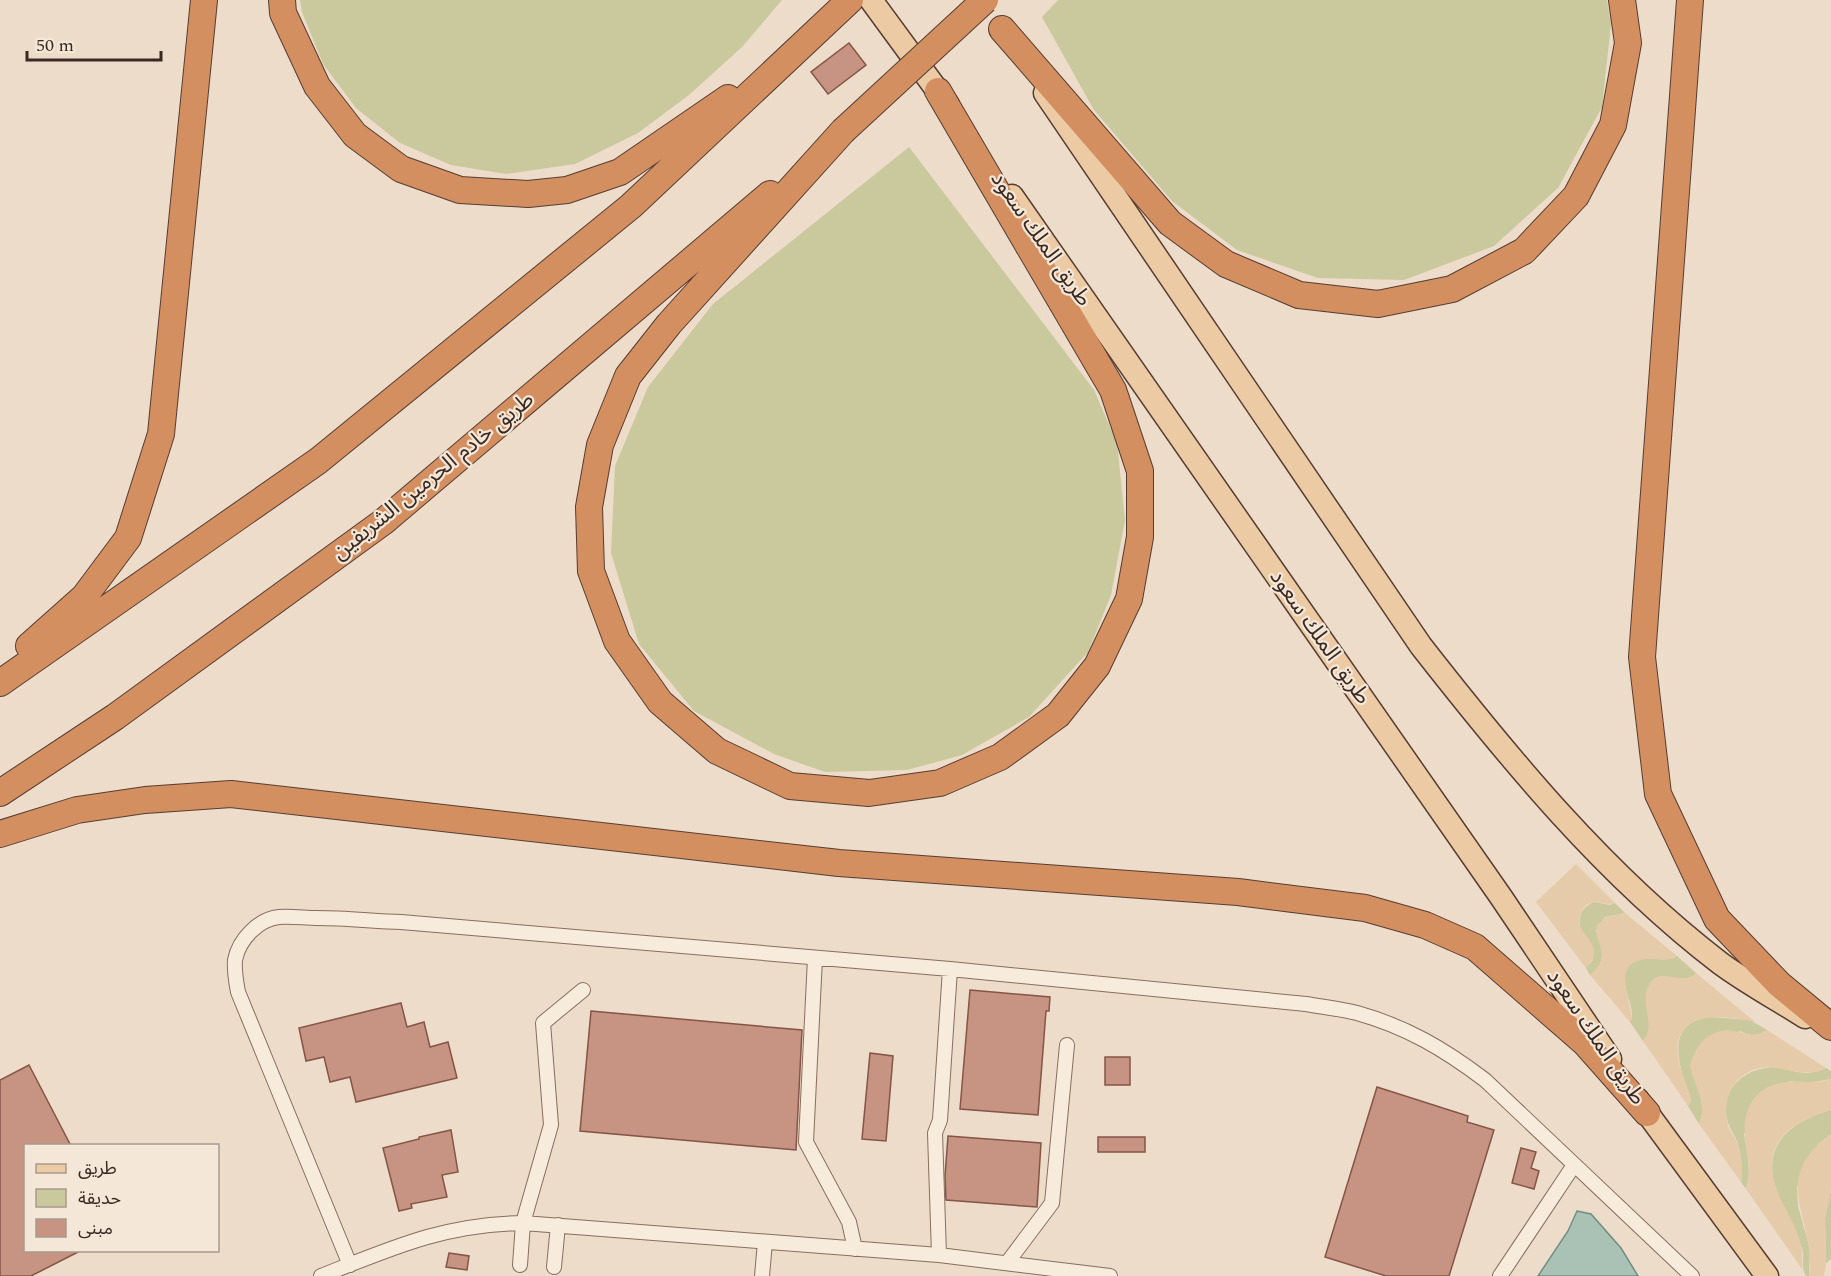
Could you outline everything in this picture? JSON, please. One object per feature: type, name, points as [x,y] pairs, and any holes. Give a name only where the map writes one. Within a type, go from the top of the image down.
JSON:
[{"type":"highway","points":[[0,671],[84,597],[128,538],[161,434],[204,0]]},
{"type":"highway","points":[[282,0],[283,12],[317,86],[355,135],[401,169],[460,190],[528,194],[567,190],[620,172],[798,51]]},
{"type":"highway","points":[[0,683],[318,461],[631,206],[850,0]]},
{"type":"highway","points":[[938,90],[1113,390],[1140,471],[1140,537],[1129,599],[1097,666],[1058,716],[1000,757],[940,783],[869,793],[790,786],[717,751],[660,702],[617,641],[591,571],[589,507],[600,445],[628,376],[669,324],[843,131],[983,0]]},
{"type":"highway","points":[[1002,29],[1170,223],[1216,257],[1226,264],[1299,295],[1378,304],[1452,289],[1524,251],[1576,196],[1614,125],[1628,43],[1622,0]]},
{"type":"highway","points":[[1690,0],[1642,657],[1658,794],[1717,919],[1779,984],[1831,1027]]},
{"type":"highway","name":"طريق خادم الحرمين الشريفين","points":[[0,793],[115,717],[383,522],[843,131]]},
{"type":"highway","points":[[0,834],[77,810],[145,800],[231,794],[839,862],[1238,892],[1365,908],[1425,925],[1475,947],[1585,1043],[1647,1113]]},
{"type":"main road","name":"طريق الملك سعود","points":[[871,0],[938,90],[1494,887],[1647,1113],[1767,1276]]},
{"type":"main road","points":[[983,0],[1414,637],[1481,723],[1590,847],[1649,904],[1721,964],[1831,1034]]},
{"type":"street","points":[[350,1265],[238,992],[235,973],[236,957],[248,934],[256,926],[279,917],[345,919],[950,969],[1306,1004],[1357,1013],[1410,1032],[1448,1052],[1485,1080],[1692,1276]]},
{"type":"street","points":[[815,958],[806,1142],[849,1222],[855,1249]]},
{"type":"street","points":[[939,1255],[935,1133],[940,1120],[950,969]]},
{"type":"street","points":[[520,1265],[523,1223],[551,1125],[543,1023],[583,990]]},
{"type":"street","points":[[1007,1263],[1052,1203],[1067,1045]]},
{"type":"street","points":[[1500,1276],[1574,1165]]},
{"type":"street","points":[[321,1276],[406,1242],[438,1233],[497,1223],[523,1223],[939,1255],[1110,1276]]},
{"type":"street","points":[[554,1268],[558,1226]]},
{"type":"street","points":[[762,1276],[765,1242]]},
{"type":"green space","points":[[300,0],[782,0],[742,47],[689,95],[638,133],[575,164],[506,174],[451,165],[400,143],[356,108],[323,64],[302,12]]},
{"type":"green space","points":[[1058,0],[1607,0],[1611,24],[1602,107],[1558,188],[1494,246],[1404,280],[1318,278],[1237,250],[1172,201],[1094,110],[1042,17]]},
{"type":"green space","points":[[909,147],[1094,390],[1117,443],[1125,520],[1111,595],[1088,652],[1029,717],[962,755],[907,770],[825,772],[774,754],[694,711],[639,644],[611,553],[615,466],[648,387],[713,304]]},
{"type":"green space","points":[[1594,902],[1610,905],[1615,903],[1625,913],[1605,917],[1596,930],[1602,959],[1590,975],[1586,968],[1593,960],[1580,928],[1580,920],[1581,913]]},
{"type":"green space","points":[[1677,956],[1696,973],[1687,979],[1675,978],[1649,1024],[1649,1034],[1643,1041],[1630,1022],[1632,1016],[1625,986],[1626,970],[1636,960],[1666,959]]},
{"type":"green space","points":[[1710,1017],[1750,1020],[1767,1030],[1754,1035],[1740,1031],[1692,1073],[1702,1104],[1699,1124],[1688,1106],[1691,1101],[1678,1050],[1685,1028],[1695,1021]]},
{"type":"green space","points":[[1773,1067],[1806,1073],[1826,1068],[1831,1071],[1831,1079],[1807,1083],[1789,1081],[1744,1134],[1749,1168],[1746,1189],[1741,1182],[1740,1153],[1737,1140],[1729,1126],[1726,1103],[1733,1086],[1739,1080],[1754,1071]]},
{"type":"green space","points":[[1831,1110],[1831,1134],[1818,1144],[1797,1187],[1798,1206],[1810,1250],[1809,1276],[1806,1276],[1802,1247],[1776,1189],[1772,1173],[1773,1159],[1783,1137],[1793,1128]]},
{"type":"green space","points":[[1831,1190],[1831,1259],[1826,1263],[1825,1218]]},
{"type":"sand","points":[[1576,864],[1615,903],[1591,903],[1586,905],[1582,911],[1579,921],[1581,928],[1593,945],[1594,951],[1593,959],[1586,968],[1536,902]]},
{"type":"sand","points":[[1625,913],[1677,956],[1669,959],[1640,960],[1627,970],[1625,978],[1632,1019],[1630,1022],[1590,975],[1601,963],[1602,957],[1597,925],[1606,917]]},
{"type":"sand","points":[[1696,973],[1755,1022],[1716,1017],[1692,1023],[1683,1030],[1678,1041],[1678,1057],[1690,1095],[1691,1101],[1688,1106],[1643,1041],[1649,1027],[1646,998],[1650,983],[1660,976],[1685,978]]},
{"type":"sand","points":[[1727,1030],[1752,1035],[1767,1030],[1826,1068],[1816,1072],[1805,1072],[1765,1067],[1745,1074],[1734,1085],[1728,1098],[1726,1113],[1729,1128],[1740,1154],[1741,1182],[1699,1124],[1701,1101],[1690,1065],[1699,1045],[1707,1037]]},
{"type":"sand","points":[[1831,1079],[1831,1110],[1792,1128],[1782,1137],[1772,1160],[1777,1190],[1799,1236],[1802,1269],[1746,1189],[1749,1167],[1745,1135],[1746,1114],[1759,1093],[1768,1087],[1783,1083],[1817,1082]]},
{"type":"sand","points":[[1831,1134],[1831,1190],[1825,1218],[1824,1276],[1809,1276],[1810,1255],[1799,1201],[1798,1184],[1802,1168],[1812,1151]]},
{"type":"shaded area","points":[[1577,1211],[1591,1214],[1621,1248],[1638,1276],[1538,1276],[1568,1231]]},
{"type":"building","points":[[849,43],[866,65],[828,94],[811,72]]},
{"type":"building","points":[[970,990],[1050,997],[1049,1011],[1046,1011],[1038,1115],[960,1109]]},
{"type":"building","points":[[401,1003],[407,1027],[424,1022],[430,1047],[448,1042],[457,1078],[356,1102],[350,1077],[330,1082],[324,1057],[306,1061],[299,1028]]},
{"type":"building","points":[[591,1011],[802,1030],[796,1150],[580,1131]]},
{"type":"building","points":[[870,1053],[893,1056],[886,1141],[862,1139]]},
{"type":"building","points":[[1105,1057],[1130,1057],[1130,1085],[1105,1085]]},
{"type":"building","points":[[29,1065],[70,1144],[24,1144],[24,1252],[78,1252],[31,1276],[0,1276],[0,1080]]},
{"type":"building","points":[[1377,1087],[1468,1116],[1467,1122],[1494,1130],[1449,1276],[1386,1276],[1325,1257]]},
{"type":"building","points":[[451,1130],[458,1172],[442,1175],[447,1197],[411,1204],[412,1208],[399,1211],[383,1148]]},
{"type":"building","points":[[948,1136],[1041,1143],[1037,1207],[946,1200]]},
{"type":"building","points":[[1098,1137],[1145,1137],[1145,1152],[1098,1152]]},
{"type":"building","points":[[1521,1148],[1536,1152],[1531,1168],[1539,1171],[1534,1189],[1512,1183]]},
{"type":"building","points":[[449,1253],[469,1256],[467,1270],[446,1267]]}]
